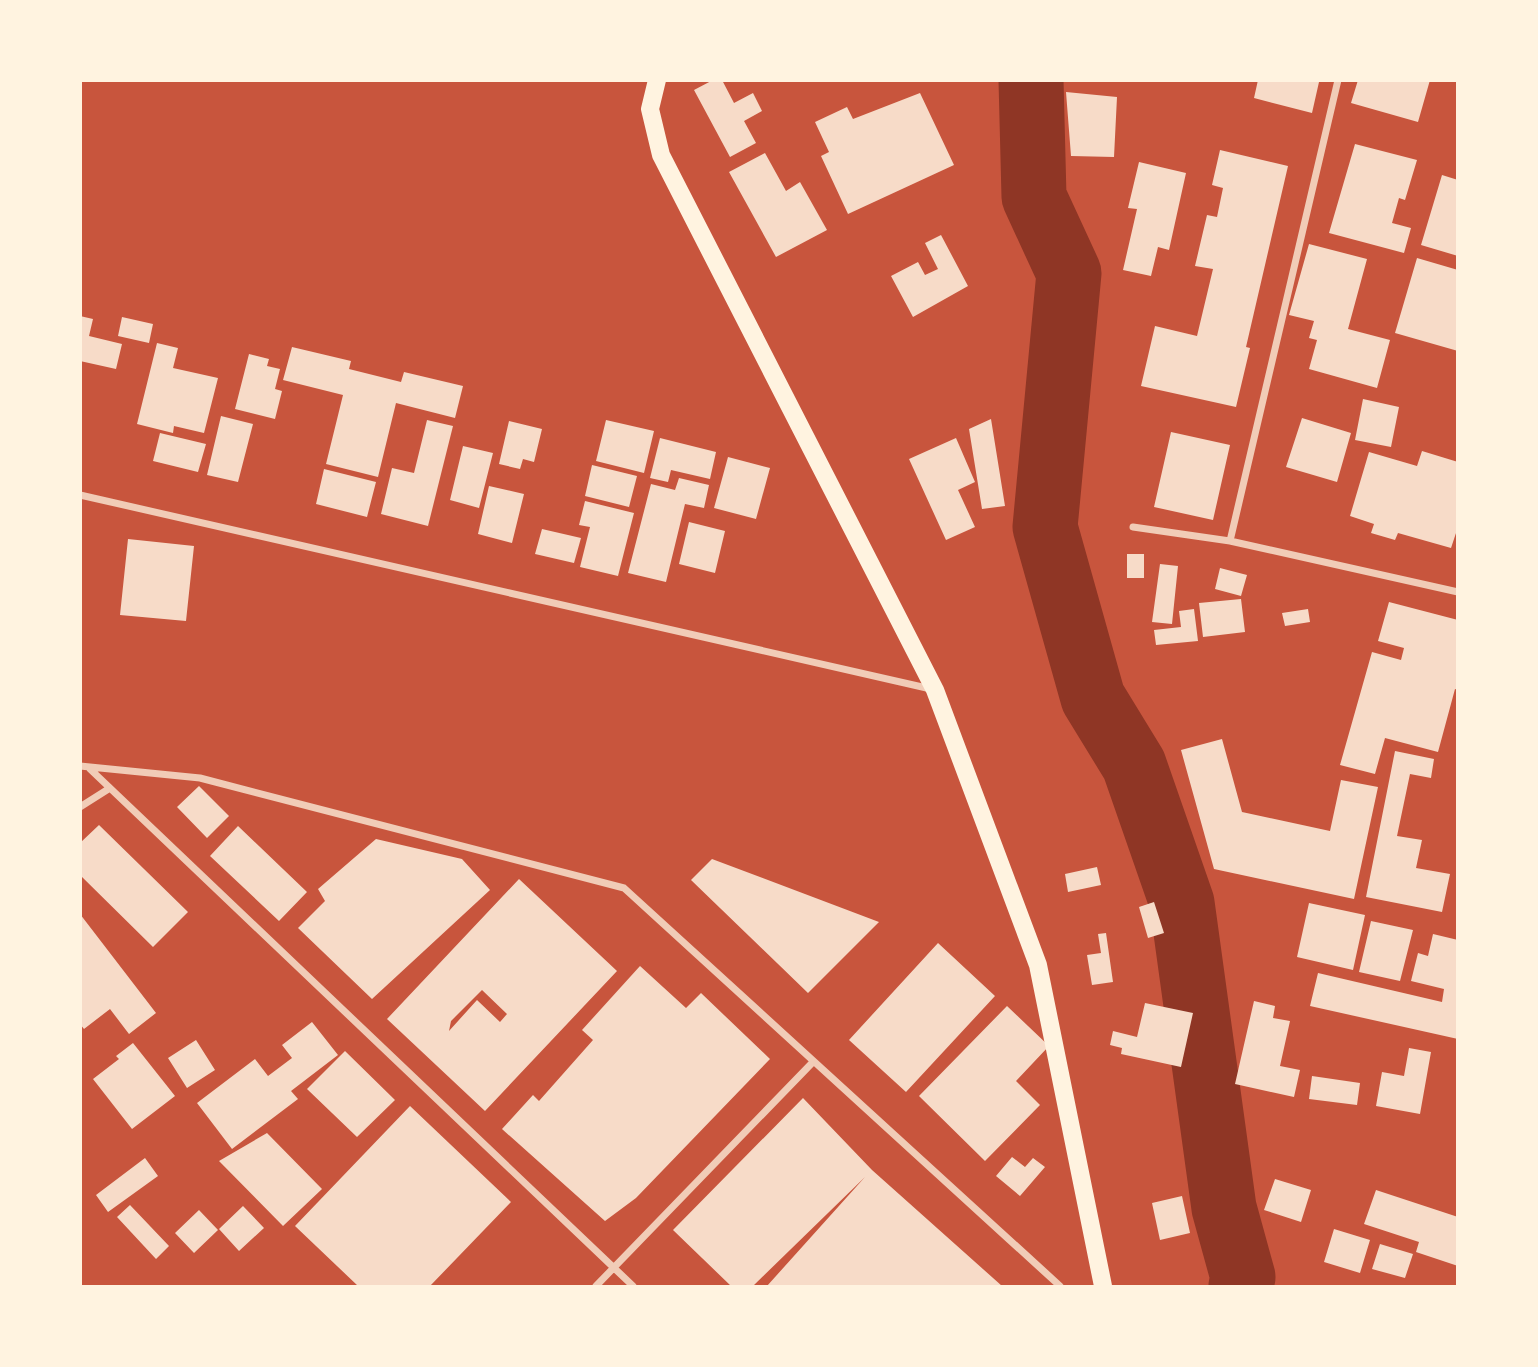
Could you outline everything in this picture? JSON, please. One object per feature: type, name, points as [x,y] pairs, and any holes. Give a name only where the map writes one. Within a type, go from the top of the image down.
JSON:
[{"type":"main road","points":[[657,80],[650,109],[661,155],[935,690],[1038,965],[1104,1286]]},
{"type":"street","points":[[1230,541],[1338,80]]},
{"type":"street","points":[[80,495],[935,690]]},
{"type":"street","points":[[1133,527],[1230,541],[1458,592]]},
{"type":"street","points":[[85,767],[633,1286]]},
{"type":"street","points":[[85,767],[200,778],[624,888],[812,1063],[1060,1286]]},
{"type":"street","points":[[80,807],[110,788]]},
{"type":"street","points":[[596,1286],[812,1063]]},
{"type":"building","points":[[713,80],[722,80],[734,103],[753,93],[762,111],[744,121],[756,143],[730,157],[694,90]]},
{"type":"building","points":[[1258,80],[1319,82],[1312,113],[1254,98]]},
{"type":"building","points":[[1358,80],[1430,80],[1418,122],[1351,103]]},
{"type":"building","points":[[1066,92],[1117,97],[1114,157],[1071,156]]},
{"type":"building","points":[[920,93],[954,165],[848,214],[821,156],[829,152],[815,122],[847,107],[853,119]]},
{"type":"building","points":[[1355,144],[1417,160],[1405,200],[1399,198],[1392,223],[1411,228],[1404,253],[1329,233]]},
{"type":"building","points":[[1220,150],[1288,166],[1246,347],[1250,348],[1236,407],[1141,386],[1155,326],[1197,336],[1213,269],[1195,266],[1207,215],[1217,217],[1223,188],[1212,185]]},
{"type":"building","points":[[765,153],[786,191],[800,182],[827,230],[776,257],[729,172]]},
{"type":"building","points":[[1139,162],[1186,173],[1169,250],[1158,247],[1151,276],[1123,270],[1137,209],[1128,208]]},
{"type":"building","points":[[1442,175],[1458,180],[1458,256],[1421,245]]},
{"type":"building","points":[[941,235],[968,286],[913,317],[891,276],[918,262],[925,275],[938,269],[925,243]]},
{"type":"building","points":[[1309,244],[1367,259],[1348,329],[1390,340],[1377,388],[1309,369],[1317,340],[1309,338],[1314,321],[1289,315]]},
{"type":"building","points":[[1417,258],[1458,270],[1458,351],[1395,333]]},
{"type":"building","points":[[80,316],[93,319],[89,336],[122,344],[116,369],[80,361]]},
{"type":"building","points":[[122,317],[153,324],[149,343],[118,336]]},
{"type":"building","points":[[157,343],[178,348],[173,368],[218,378],[204,433],[174,426],[173,433],[137,424]]},
{"type":"building","points":[[292,347],[351,361],[349,369],[401,382],[404,372],[463,386],[455,418],[396,403],[378,477],[326,464],[343,395],[283,380]]},
{"type":"building","points":[[249,354],[269,359],[267,366],[280,369],[275,389],[282,391],[275,419],[235,409]]},
{"type":"building","points":[[1363,399],[1399,407],[1391,447],[1355,440]]},
{"type":"building","points":[[221,416],[253,424],[238,482],[207,475]]},
{"type":"building","points":[[1302,418],[1351,433],[1337,482],[1286,467]]},
{"type":"building","points":[[991,419],[1005,506],[982,509],[969,429]]},
{"type":"building","points":[[427,420],[453,426],[428,526],[381,514],[392,468],[414,473]]},
{"type":"building","points":[[606,420],[654,431],[644,473],[596,461]]},
{"type":"building","points":[[509,421],[542,429],[534,462],[523,459],[520,469],[499,464]]},
{"type":"building","points":[[1171,432],[1230,445],[1213,520],[1154,507]]},
{"type":"building","points":[[160,433],[206,444],[198,472],[153,461]]},
{"type":"building","points":[[660,438],[716,452],[710,479],[671,470],[668,482],[650,478]]},
{"type":"building","points":[[956,438],[975,482],[958,490],[975,527],[946,540],[909,459]]},
{"type":"building","points":[[463,446],[493,453],[479,508],[450,500]]},
{"type":"building","points":[[1422,451],[1458,462],[1458,527],[1451,548],[1398,533],[1395,540],[1371,533],[1374,524],[1350,516],[1369,452],[1417,466]]},
{"type":"building","points":[[728,457],[770,468],[756,519],[714,508]]},
{"type":"building","points":[[592,465],[637,476],[629,507],[585,496]]},
{"type":"building","points":[[324,469],[376,482],[367,517],[316,504]]},
{"type":"building","points":[[679,478],[709,485],[704,508],[685,504],[666,582],[628,573],[651,484],[675,490]]},
{"type":"building","points":[[489,486],[524,494],[512,543],[478,534]]},
{"type":"building","points":[[585,501],[634,513],[618,576],[580,567],[590,527],[579,525]]},
{"type":"building","points":[[689,522],[725,531],[715,573],[679,564]]},
{"type":"building","points":[[542,529],[581,538],[574,563],[535,554]]},
{"type":"building","points":[[128,539],[194,546],[186,621],[120,615]]},
{"type":"building","points":[[1127,554],[1144,554],[1144,578],[1127,578]]},
{"type":"building","points":[[1160,564],[1178,566],[1172,624],[1152,622]]},
{"type":"building","points":[[1220,568],[1247,575],[1241,596],[1215,589]]},
{"type":"building","points":[[1241,599],[1245,632],[1203,637],[1199,603]]},
{"type":"building","points":[[1389,602],[1458,620],[1458,690],[1455,689],[1438,752],[1385,738],[1375,774],[1340,765],[1372,652],[1401,660],[1404,648],[1378,641]]},
{"type":"building","points":[[1194,609],[1198,641],[1156,645],[1154,630],[1181,627],[1179,611]]},
{"type":"building","points":[[1308,609],[1310,622],[1285,626],[1282,613]]},
{"type":"building","points":[[1222,739],[1242,812],[1330,831],[1341,780],[1378,787],[1354,899],[1214,869],[1181,750]]},
{"type":"building","points":[[1395,751],[1434,759],[1431,778],[1410,774],[1397,836],[1422,840],[1416,868],[1450,874],[1442,912],[1366,897]]},
{"type":"building","points":[[199,786],[229,816],[207,838],[177,807]]},
{"type":"building","points":[[99,825],[188,912],[153,947],[80,875],[80,843]]},
{"type":"building","points":[[238,826],[307,892],[279,921],[210,856]]},
{"type":"building","points":[[376,839],[462,859],[490,890],[372,999],[298,928],[325,901],[318,889]]},
{"type":"building","points":[[712,859],[879,922],[808,993],[691,880]]},
{"type":"building","points":[[1097,867],[1101,885],[1068,892],[1065,874]]},
{"type":"building","points":[[519,879],[617,971],[485,1111],[387,1019]],"holes":[[[482,990],[507,1014],[500,1022],[477,1000],[449,1031],[451,1021]]]},
{"type":"building","points":[[1154,902],[1164,933],[1148,938],[1139,907]]},
{"type":"building","points":[[1309,903],[1365,915],[1353,970],[1297,957]]},
{"type":"building","points":[[80,914],[156,1013],[129,1034],[110,1009],[84,1029],[80,1024]]},
{"type":"building","points":[[1371,921],[1413,930],[1400,981],[1359,972]]},
{"type":"building","points":[[1106,933],[1113,982],[1092,985],[1087,955],[1101,953],[1098,934]]},
{"type":"building","points":[[1433,934],[1458,940],[1458,1039],[1310,1006],[1318,973],[1442,1002],[1444,989],[1411,981],[1418,953],[1428,956]]},
{"type":"building","points":[[938,943],[995,996],[906,1092],[849,1040]]},
{"type":"building","points":[[640,966],[686,1008],[701,993],[770,1059],[636,1198],[605,1221],[502,1129],[533,1095],[539,1101],[593,1040],[582,1030]]},
{"type":"building","points":[[1254,1001],[1275,1006],[1273,1018],[1290,1021],[1280,1066],[1300,1070],[1294,1097],[1235,1084]]},
{"type":"building","points":[[1145,1003],[1193,1013],[1181,1067],[1121,1054],[1122,1048],[1110,1045],[1113,1031],[1137,1037]]},
{"type":"building","points":[[1007,1006],[1049,1046],[1016,1081],[1040,1105],[985,1161],[919,1096]]},
{"type":"building","points":[[312,1022],[338,1055],[291,1091],[298,1099],[232,1149],[197,1103],[255,1059],[268,1076],[292,1058],[282,1045]]},
{"type":"building","points":[[196,1040],[215,1070],[187,1088],[168,1058]]},
{"type":"building","points":[[133,1043],[175,1096],[132,1129],[93,1079],[119,1059],[116,1056]]},
{"type":"building","points":[[1409,1048],[1431,1052],[1420,1114],[1376,1106],[1382,1072],[1404,1076]]},
{"type":"building","points":[[345,1051],[395,1100],[357,1137],[307,1089]]},
{"type":"building","points":[[1312,1076],[1360,1083],[1357,1105],[1309,1099]]},
{"type":"building","points":[[803,1098],[872,1170],[1002,1286],[767,1286],[865,1177],[753,1286],[731,1286],[673,1230]]},
{"type":"building","points":[[410,1106],[511,1202],[430,1286],[358,1286],[295,1226]]},
{"type":"building","points":[[267,1133],[322,1189],[283,1226],[219,1161]]},
{"type":"building","points":[[1012,1157],[1025,1167],[1033,1158],[1045,1167],[1020,1196],[996,1176]]},
{"type":"building","points":[[145,1158],[158,1176],[108,1212],[96,1195]]},
{"type":"building","points":[[1275,1179],[1311,1190],[1301,1222],[1264,1210]]},
{"type":"building","points":[[1376,1190],[1458,1217],[1458,1266],[1416,1252],[1419,1242],[1364,1224]]},
{"type":"building","points":[[1182,1196],[1190,1233],[1160,1240],[1152,1203]]},
{"type":"building","points":[[130,1205],[169,1246],[156,1259],[117,1217]]},
{"type":"building","points":[[243,1206],[264,1228],[239,1251],[219,1229]]},
{"type":"building","points":[[199,1210],[218,1230],[194,1253],[175,1233]]},
{"type":"building","points":[[1334,1229],[1370,1240],[1360,1273],[1324,1262]]},
{"type":"building","points":[[1380,1244],[1413,1254],[1405,1278],[1372,1269]]},
{"type":"waterway","points":[[1031,80],[1034,197],[1069,273],[1045,527],[1093,698],[1134,765],[1182,903],[1224,1208],[1243,1277],[1241,1286]]}]
